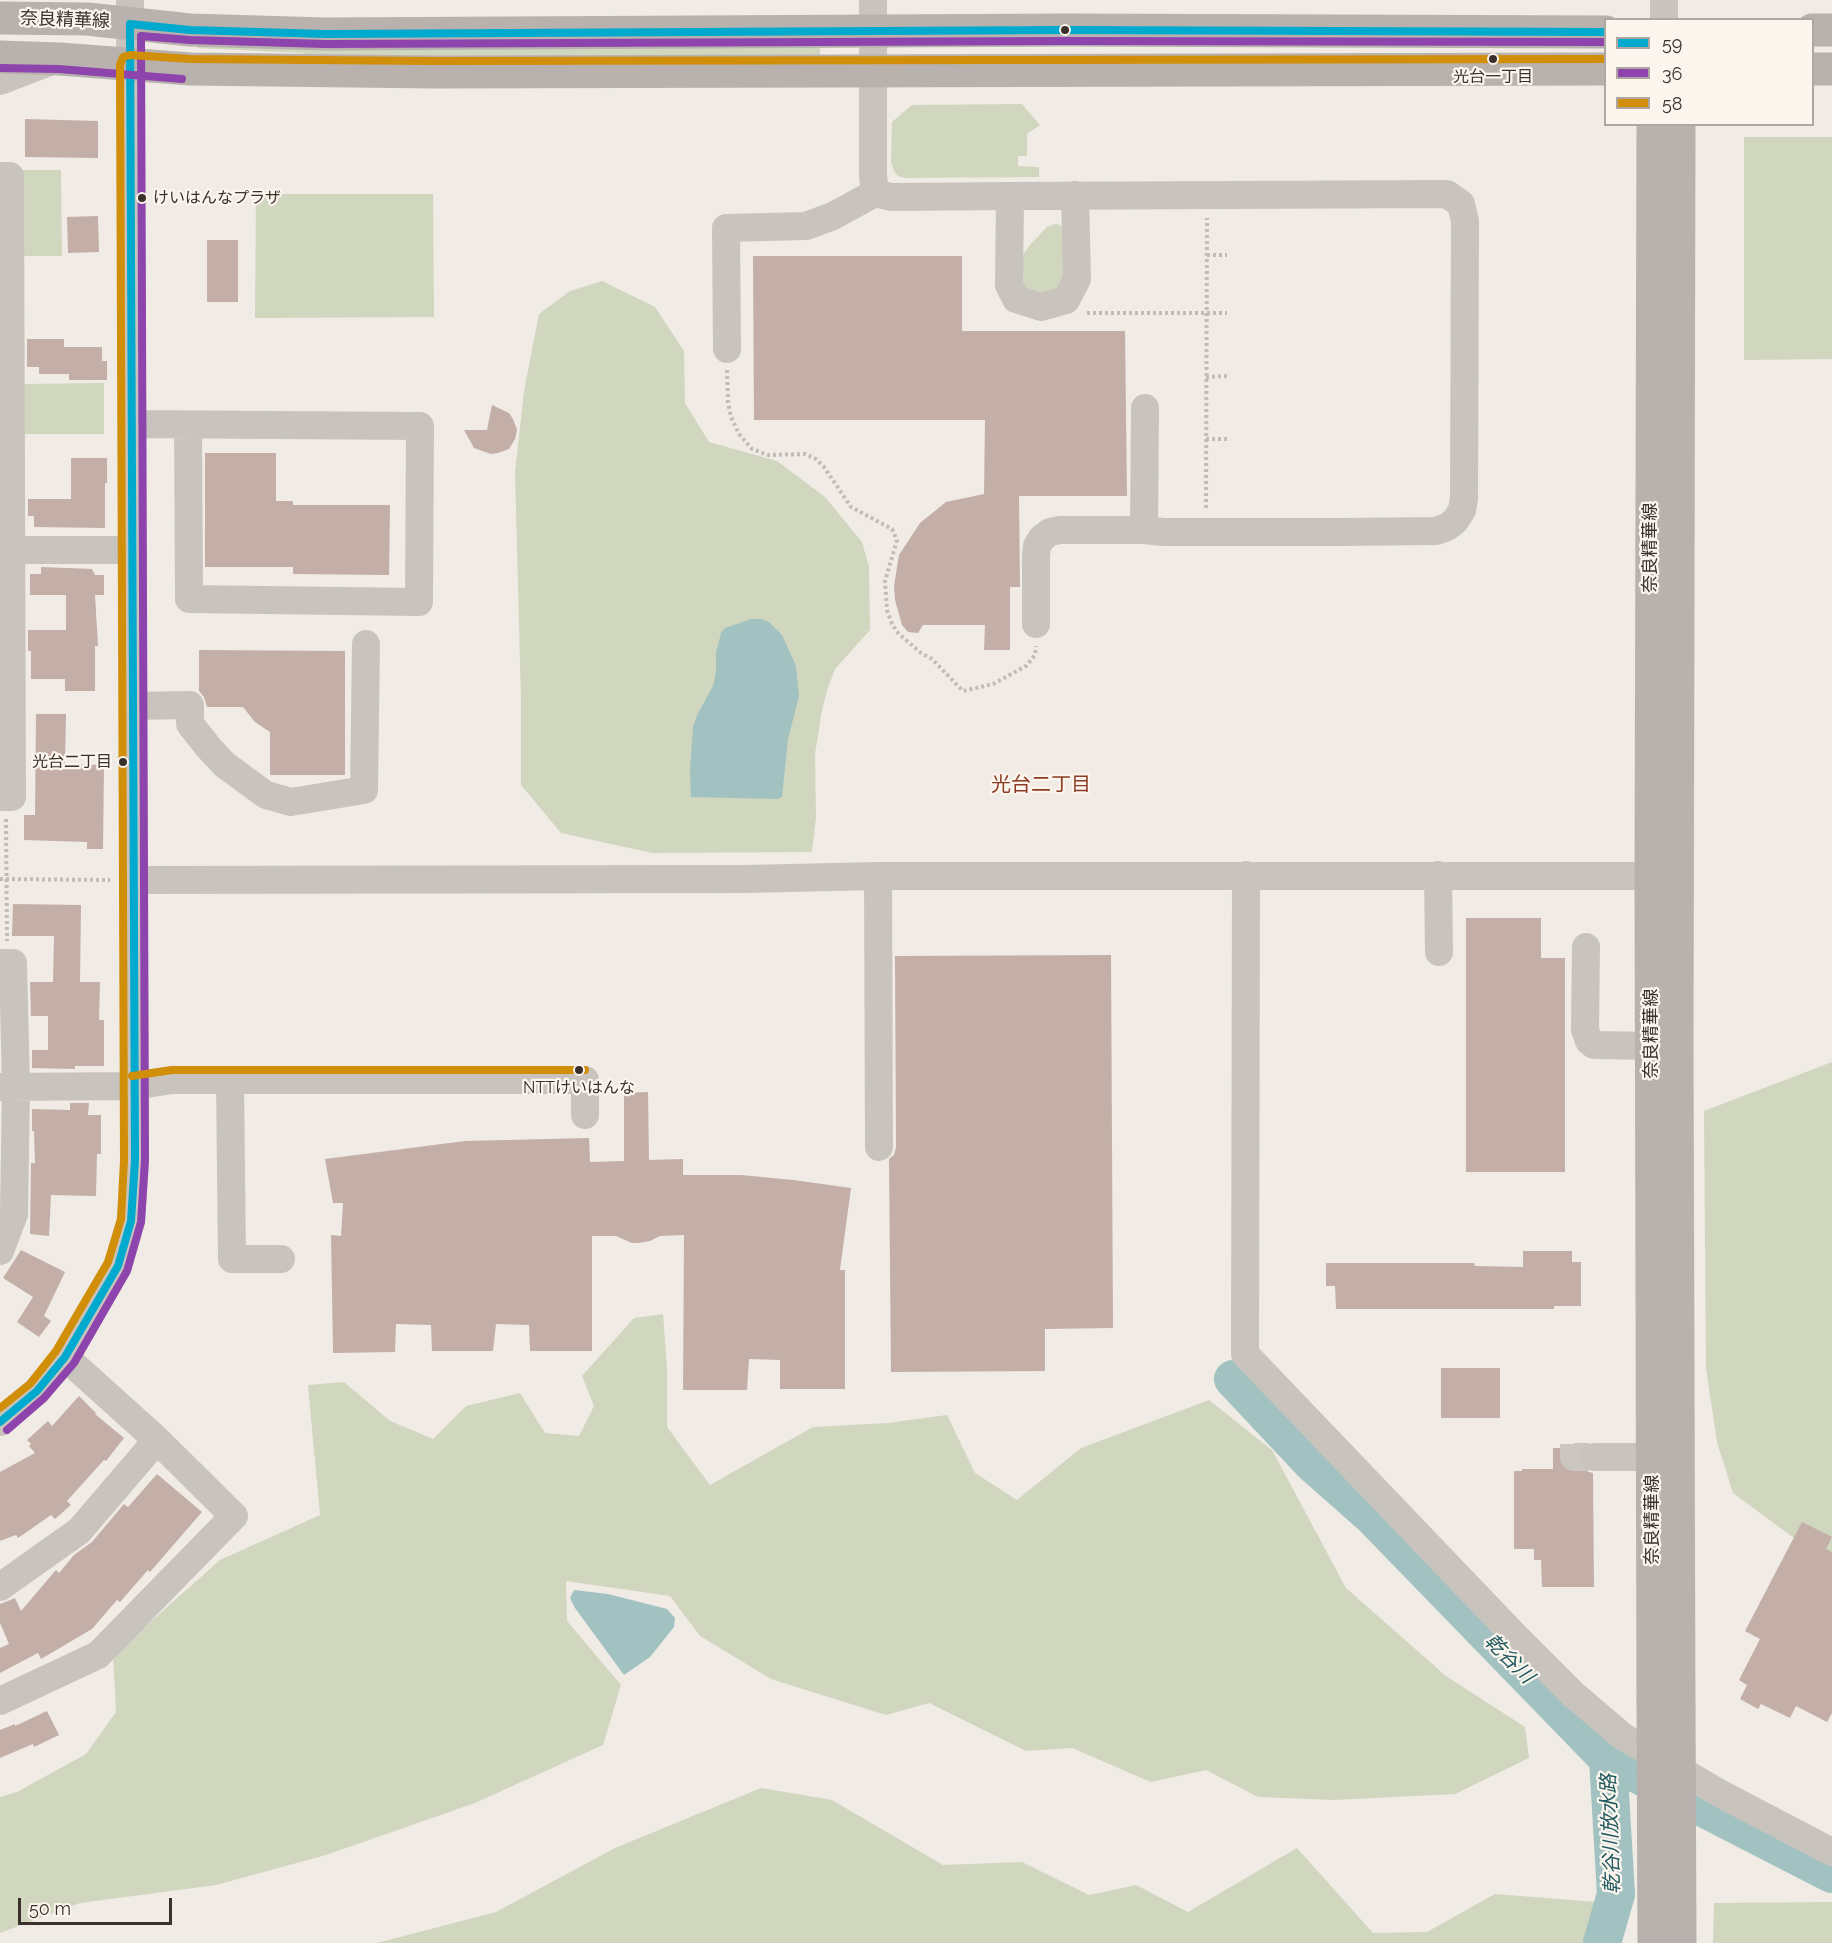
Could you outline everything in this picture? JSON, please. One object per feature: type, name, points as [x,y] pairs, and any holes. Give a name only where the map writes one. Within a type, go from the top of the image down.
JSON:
[{"type":"main road","name":"奈良精華線","points":[[0,18],[87,19],[130,12],[190,30],[325,34],[1066,30],[1604,32]]},
{"type":"main road","points":[[1814,30],[1832,30]]},
{"type":"main road","points":[[0,57],[60,58],[190,69],[434,72],[1604,69]]},
{"type":"main road","points":[[1814,69],[1832,69]]},
{"type":"main road","name":"奈良精華線","points":[[1653,126],[1664,876],[1666,1705],[1654,1943]]},
{"type":"main road","name":"奈良精華線","points":[[1679,126],[1664,876],[1652,1046],[1653,1457],[1680,1943]]},
{"type":"street","points":[[873,0],[873,176],[875,193]]},
{"type":"street","points":[[1664,0],[1664,18]]},
{"type":"street","points":[[0,1422],[38,1391],[65,1357],[118,1266],[131,1221],[135,1160],[134,1086],[123,880],[133,706],[130,12]]},
{"type":"street","points":[[0,81],[60,58]]},
{"type":"street","points":[[0,176],[10,176],[5,301],[5,425],[6,674],[12,797],[3,797]]},
{"type":"street","points":[[727,349],[726,228],[806,226],[833,216],[875,193],[891,197],[1447,194],[1461,204],[1465,221],[1464,499],[1462,510],[1455,521],[1436,531],[1060,530],[1050,532],[1037,546],[1036,624]]},
{"type":"street","points":[[1010,196],[1009,285],[1016,299],[1041,307],[1066,300],[1077,279],[1075,195]]},
{"type":"street","points":[[1144,530],[1145,408]]},
{"type":"street","points":[[132,424],[420,426],[419,602],[189,599],[188,425]]},
{"type":"street","points":[[6,550],[133,550]]},
{"type":"street","points":[[133,706],[190,705],[190,724],[209,748],[225,765],[266,795],[291,802],[364,790],[366,644]]},
{"type":"street","points":[[123,880],[1246,875],[1664,876]]},
{"type":"street","points":[[1246,875],[1245,1354],[1512,1633],[1574,1695],[1622,1736],[1721,1794],[1832,1852]]},
{"type":"street","points":[[1438,875],[1439,952]]},
{"type":"street","points":[[878,876],[879,1147]]},
{"type":"street","points":[[1586,947],[1585,1030],[1589,1041],[1594,1045],[1652,1046]]},
{"type":"street","points":[[0,1251],[7,1214],[12,963],[4,963]]},
{"type":"street","points":[[8,1087],[134,1086],[172,1080],[585,1080],[585,1115]]},
{"type":"street","points":[[230,1081],[232,1259],[281,1259]]},
{"type":"street","points":[[0,1701],[98,1655],[234,1516],[157,1440],[65,1357]]},
{"type":"street","points":[[0,1587],[79,1532],[157,1440]]},
{"type":"street","points":[[1595,1457],[1653,1457]]},
{"type":"path","points":[[1206,532],[1207,194]]},
{"type":"path","points":[[1207,255],[1227,255]]},
{"type":"path","points":[[1053,304],[1066,312],[1227,313]]},
{"type":"path","points":[[727,349],[729,410],[739,434],[752,449],[758,452],[768,455],[805,454],[816,459],[851,507],[892,529],[897,540],[885,581],[887,610],[892,624],[898,633],[921,653],[932,659],[952,682],[963,691],[993,684],[1026,666],[1035,656],[1036,624]]},
{"type":"path","points":[[1206,377],[1227,376]]},
{"type":"path","points":[[1206,439],[1227,439]]},
{"type":"path","points":[[3,797],[8,880],[4,963]]},
{"type":"path","points":[[0,879],[123,880]]},
{"type":"green space","points":[[198,38],[820,43],[820,60],[352,61],[302,53],[197,48]]},
{"type":"green space","points":[[1022,104],[1040,125],[1027,134],[1027,156],[1018,156],[1018,166],[1039,167],[1039,177],[905,178],[898,176],[894,171],[891,163],[892,122],[912,105]]},
{"type":"green space","points":[[1744,137],[1832,137],[1832,359],[1744,360]]},
{"type":"green space","points":[[21,170],[61,170],[62,256],[21,256]]},
{"type":"green space","points":[[256,194],[433,194],[434,317],[255,318]]},
{"type":"green space","points":[[1055,224],[1064,229],[1067,275],[1054,292],[1026,293],[1018,262],[1047,227]]},
{"type":"green space","points":[[602,281],[655,307],[684,351],[685,403],[709,442],[777,461],[825,497],[862,542],[869,567],[870,630],[835,669],[822,710],[815,754],[816,818],[812,852],[652,853],[561,833],[521,785],[515,473],[524,391],[539,314],[570,291]]},
{"type":"green space","points":[[104,383],[104,434],[22,434],[21,384]]},
{"type":"green space","points":[[1832,1062],[1832,1553],[1794,1538],[1733,1493],[1717,1442],[1706,1369],[1704,1111]]},
{"type":"green space","points":[[663,1314],[667,1367],[667,1427],[710,1485],[813,1427],[888,1423],[947,1415],[975,1473],[1017,1500],[1081,1448],[1209,1400],[1272,1450],[1346,1588],[1446,1676],[1525,1727],[1529,1758],[1455,1794],[1334,1800],[1258,1797],[1206,1770],[1151,1782],[1072,1748],[1026,1751],[929,1703],[886,1715],[771,1679],[700,1636],[670,1596],[566,1581],[567,1621],[621,1685],[603,1745],[475,1803],[326,1855],[216,1885],[80,1903],[0,1933],[0,1797],[17,1792],[86,1754],[116,1712],[113,1655],[220,1560],[320,1515],[308,1385],[344,1382],[390,1421],[433,1439],[466,1406],[520,1393],[545,1433],[579,1436],[594,1406],[582,1376],[634,1318]]},
{"type":"green space","points":[[761,1788],[832,1800],[943,1865],[1022,1862],[1089,1895],[1136,1885],[1188,1912],[1297,1848],[1373,1933],[1427,1932],[1495,1894],[1597,1902],[1616,1943],[377,1943],[496,1912],[615,1848]]},
{"type":"green space","points":[[1832,1902],[1832,1943],[1713,1943],[1714,1903]]},
{"type":"water","points":[[751,619],[769,622],[782,635],[796,666],[799,696],[788,739],[782,797],[777,799],[691,797],[693,727],[713,686],[716,653],[721,633],[725,628]]},
{"type":"water","points":[[574,1590],[608,1594],[667,1609],[675,1618],[674,1627],[650,1657],[624,1675],[575,1608],[570,1598]]},
{"type":"building","points":[[25,119],[98,121],[98,158],[25,157]]},
{"type":"building","points":[[98,216],[99,252],[68,253],[67,217]]},
{"type":"building","points":[[207,240],[238,240],[238,302],[207,302]]},
{"type":"building","points":[[753,256],[962,256],[962,331],[1125,331],[1127,496],[1019,496],[1020,587],[1010,587],[1010,650],[984,650],[985,625],[923,625],[918,633],[908,632],[902,625],[895,600],[894,586],[899,555],[920,523],[946,502],[984,494],[985,420],[754,420]]},
{"type":"building","points":[[27,339],[64,339],[64,347],[102,347],[102,361],[107,361],[107,380],[69,380],[69,374],[39,374],[39,367],[27,367]]},
{"type":"building","points":[[492,405],[509,413],[517,430],[509,449],[491,454],[474,448],[464,430],[487,430]]},
{"type":"building","points":[[205,453],[276,453],[276,501],[293,501],[293,505],[390,505],[389,575],[293,574],[293,567],[205,567]]},
{"type":"building","points":[[71,458],[107,458],[105,528],[34,527],[34,516],[28,516],[28,499],[71,499]]},
{"type":"building","points":[[41,567],[92,569],[95,575],[104,575],[104,595],[95,595],[98,646],[95,646],[95,691],[65,691],[65,679],[31,679],[28,630],[66,630],[66,595],[30,595],[30,574],[41,574]]},
{"type":"building","points":[[199,650],[345,651],[345,775],[270,775],[270,732],[255,722],[243,707],[207,707],[199,691]]},
{"type":"building","points":[[36,714],[66,714],[65,764],[104,765],[103,849],[87,849],[87,842],[24,840],[24,815],[35,815]]},
{"type":"building","points":[[13,904],[81,905],[80,982],[100,982],[99,1020],[104,1020],[104,1066],[75,1066],[75,1069],[32,1068],[32,1050],[48,1050],[48,1016],[31,1016],[30,982],[53,982],[54,936],[12,936]]},
{"type":"building","points":[[1466,918],[1541,918],[1541,958],[1565,958],[1565,1172],[1466,1172]]},
{"type":"building","points":[[1111,955],[1113,1328],[1045,1329],[1045,1371],[891,1372],[889,1159],[894,1155],[896,1147],[895,956]]},
{"type":"building","points":[[648,1092],[649,1160],[683,1159],[683,1175],[741,1175],[851,1188],[840,1270],[845,1270],[845,1389],[780,1389],[780,1360],[749,1359],[747,1390],[683,1390],[684,1235],[660,1236],[638,1243],[632,1243],[616,1236],[592,1236],[592,1351],[530,1351],[529,1325],[496,1324],[493,1351],[432,1351],[431,1325],[396,1324],[395,1352],[333,1353],[331,1235],[341,1236],[343,1203],[333,1203],[325,1159],[465,1141],[589,1138],[590,1162],[624,1161],[624,1093]]},
{"type":"building","points":[[70,1103],[89,1103],[88,1115],[101,1115],[101,1154],[97,1154],[96,1196],[51,1195],[49,1236],[30,1234],[31,1163],[35,1163],[32,1109],[70,1110]]},
{"type":"building","points":[[21,1250],[65,1272],[44,1316],[51,1321],[39,1337],[17,1322],[33,1297],[3,1278]]},
{"type":"building","points":[[1523,1251],[1572,1251],[1572,1262],[1581,1262],[1581,1306],[1554,1306],[1554,1309],[1336,1309],[1335,1286],[1326,1286],[1326,1263],[1474,1263],[1475,1266],[1523,1267]]},
{"type":"building","points":[[1441,1368],[1500,1368],[1500,1418],[1441,1418]]},
{"type":"building","points":[[79,1396],[95,1414],[124,1438],[106,1461],[104,1460],[67,1501],[71,1505],[55,1519],[51,1515],[18,1538],[16,1535],[0,1541],[0,1472],[35,1453],[27,1440],[48,1421],[52,1426]]},
{"type":"building","points":[[1553,1448],[1581,1448],[1580,1465],[1586,1471],[1593,1473],[1594,1587],[1542,1587],[1541,1560],[1534,1560],[1534,1549],[1514,1549],[1514,1471],[1553,1469]]},
{"type":"building","points":[[157,1474],[202,1512],[150,1572],[148,1570],[120,1602],[117,1600],[92,1629],[41,1659],[38,1653],[0,1673],[0,1648],[9,1644],[0,1623],[0,1604],[15,1598],[21,1611],[56,1570],[59,1573],[74,1555],[92,1542],[124,1504],[128,1507]]},
{"type":"building","points":[[1802,1522],[1832,1537],[1826,1549],[1832,1552],[1832,1713],[1827,1722],[1796,1706],[1790,1718],[1761,1704],[1758,1709],[1740,1699],[1747,1685],[1739,1680],[1760,1639],[1745,1631]]},
{"type":"building","points":[[47,1711],[59,1735],[34,1747],[33,1744],[0,1758],[0,1730],[15,1724],[15,1726]]},
{"type":"waterway","name":"乾谷川","points":[[1233,1379],[1312,1463],[1372,1516],[1608,1759],[1832,1874]]},
{"type":"waterway","name":"乾谷川放水路","points":[[1602,1943],[1616,1894],[1608,1759]]},
{"type":"tunnel","points":[[1574,1444],[1574,1457],[1595,1457]]},
{"type":"transit line","name":"59","points":[[0,1422],[37,1391],[65,1357],[118,1266],[131,1221],[135,1160],[130,24],[190,30],[325,34],[1066,30],[1604,32]]},
{"type":"transit line","name":"36","points":[[7,1430],[44,1398],[74,1363],[127,1271],[141,1222],[145,1160],[141,36],[190,40],[325,44],[1066,41],[1604,42]]},
{"type":"transit line","name":"58","points":[[0,1408],[30,1384],[56,1351],[108,1262],[121,1219],[124,1160],[120,65],[123,57],[130,55],[190,59],[434,61],[1604,59]]},
{"type":"transit line","name":"36","points":[[0,68],[59,69],[182,79]]},
{"type":"transit line","name":"58","points":[[132,1076],[172,1070],[585,1070]]},
{"type":"place","name":"光台一丁目","points":[[1493,59]]},
{"type":"place","name":"けいはんなプラザ","points":[[142,198]]},
{"type":"place","name":"光台二丁目","points":[[123,762]]},
{"type":"place","name":"NTTけいはんな","points":[[579,1070]]},
{"type":"district","name":"光台二丁目","points":[[1041,785]]}]
